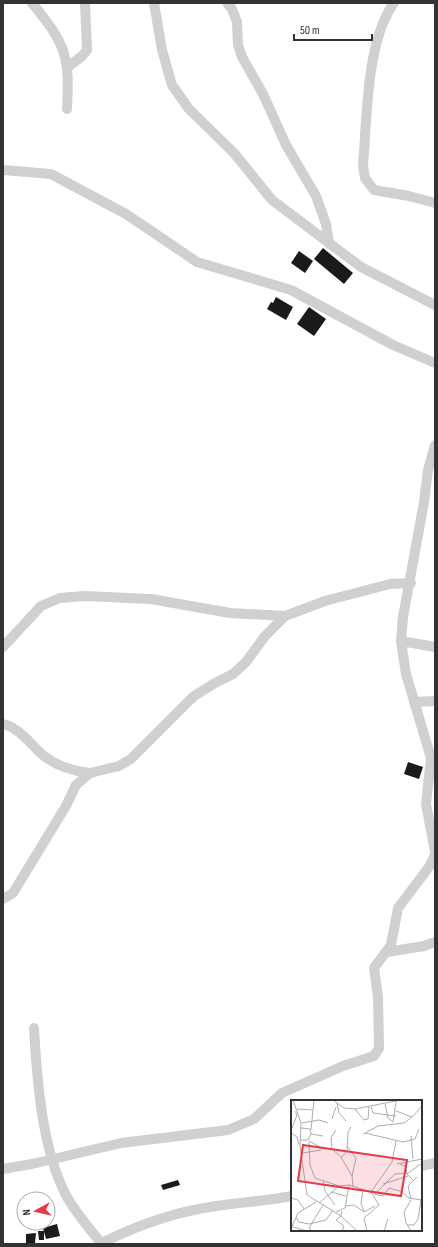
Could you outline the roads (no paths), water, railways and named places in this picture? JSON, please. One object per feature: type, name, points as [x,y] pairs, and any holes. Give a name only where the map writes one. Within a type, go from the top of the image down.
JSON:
[{"type":"street","points":[[32,3],[52,27],[62,45],[69,76],[66,109]]},
{"type":"street","points":[[68,67],[82,56],[86,50],[85,3]]},
{"type":"street","points":[[154,3],[164,57],[172,85],[178,96],[189,109],[234,153],[272,200],[361,267],[435,305]]},
{"type":"street","points":[[227,3],[237,22],[238,45],[242,57],[263,94],[286,145],[316,196],[326,224],[329,244]]},
{"type":"street","points":[[394,3],[384,22],[369,84],[363,166],[365,178],[374,190],[409,196],[435,203]]},
{"type":"street","points":[[3,170],[52,174],[126,214],[197,262],[291,290],[393,345],[435,363]]},
{"type":"street","points":[[435,446],[411,583],[403,616],[401,641],[406,674],[433,760],[426,793],[426,804],[435,852]]},
{"type":"street","points":[[3,724],[11,726],[45,756],[61,767],[90,773],[119,766],[131,759],[194,696],[233,674],[246,662],[265,636],[285,616],[324,601],[390,584],[411,583]]},
{"type":"street","points":[[3,647],[41,606],[60,598],[85,596],[151,599],[230,613],[285,616]]},
{"type":"street","points":[[401,641],[435,647]]},
{"type":"street","points":[[414,702],[435,701]]},
{"type":"street","points":[[3,899],[12,893],[66,806],[76,785],[90,773]]},
{"type":"street","points":[[3,1169],[51,1160],[122,1143],[228,1130],[254,1120],[282,1093],[343,1066],[374,1056],[379,1048],[378,997],[373,972],[375,965],[387,952],[391,945],[398,908],[429,867],[435,855]]},
{"type":"street","points":[[387,952],[424,946],[435,942]]},
{"type":"street","points":[[34,1028],[39,1082],[51,1160],[67,1196],[100,1244],[148,1222],[176,1214],[216,1206],[291,1196]]},
{"type":"street","points":[[422,1166],[435,1163]]}]
